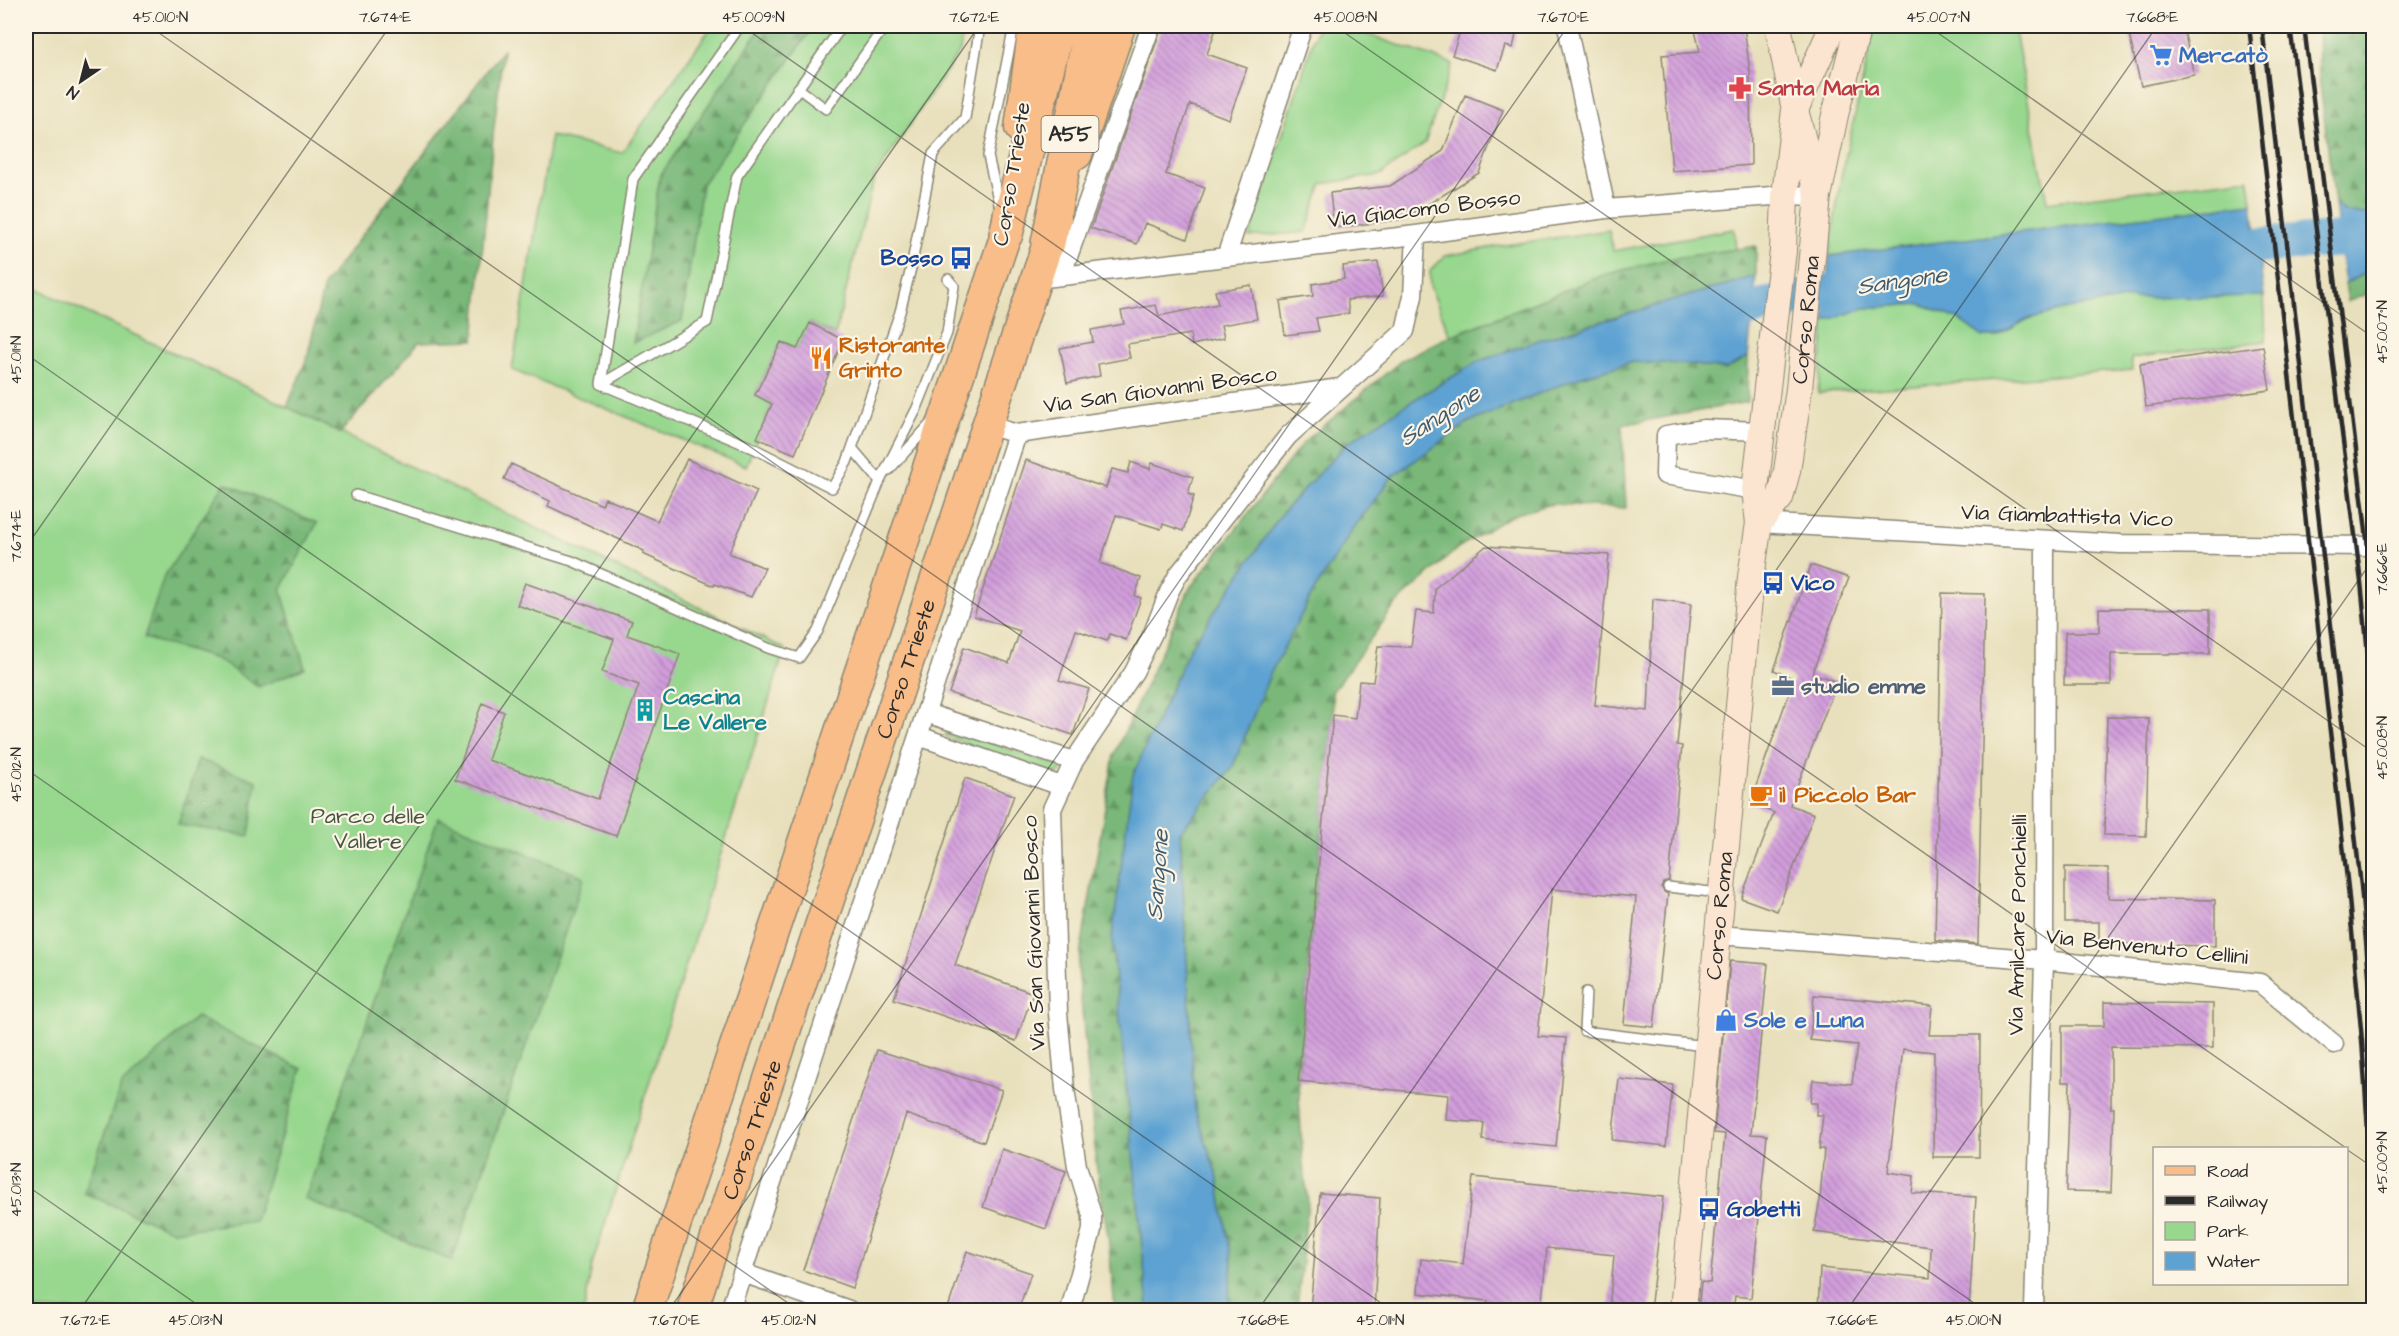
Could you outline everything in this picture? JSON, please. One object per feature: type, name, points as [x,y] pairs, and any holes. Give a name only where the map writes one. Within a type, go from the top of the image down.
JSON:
[{"type":"highway","name":"A55","points":[[1006,234],[1058,26]]},
{"type":"highway","name":"A55","points":[[1048,243],[1091,26]]},
{"type":"main road","name":"Corso Trieste","points":[[647,1311],[1006,234],[1034,26]]},
{"type":"main road","name":"Corso Trieste","points":[[692,1311],[988,425],[1049,278],[1048,243],[1120,26]]},
{"type":"street","points":[[1049,278],[1150,26]]},
{"type":"street","points":[[1226,257],[1304,26]]},
{"type":"street","points":[[1567,26],[1606,209]]},
{"type":"street","name":"Corso Roma","points":[[1759,522],[1780,498],[1787,471],[1799,388],[1818,196],[1795,110],[1779,26]]},
{"type":"street","points":[[1795,110],[1833,26]]},
{"type":"street","points":[[1818,196],[1858,26]]},
{"type":"street","name":"Corso Roma","points":[[1683,1311],[1751,577],[1759,522],[1755,490],[1783,250],[1785,195],[1795,110]]},
{"type":"street","points":[[1785,195],[1802,208],[1806,229],[1806,250],[1811,266]]},
{"type":"street","name":"Via Giacomo Bosso","points":[[1049,278],[1416,235],[1606,209],[1785,195],[1818,196]]},
{"type":"street","name":"Via San Giovanni Bosco","points":[[1070,1311],[1092,1230],[1092,1215],[1077,1166],[1065,1089],[1058,1013],[1052,809],[1074,761],[1134,672],[1178,575],[1288,436],[1405,331],[1413,297],[1416,235]]},
{"type":"street","name":"Via San Giovanni Bosco","points":[[988,425],[1017,434],[1340,388]]},
{"type":"street","points":[[1755,490],[1665,475],[1666,435],[1704,429],[1762,431]]},
{"type":"street","name":"Corso Trieste","points":[[734,1309],[743,1273],[1017,434]]},
{"type":"street","name":"Via Giambattista Vico","points":[[1759,522],[2120,544],[2373,546]]},
{"type":"street","name":"Via Amilcare Ponchielli","points":[[2034,1311],[2044,960],[2044,541]]},
{"type":"street","points":[[926,713],[1074,761]]},
{"type":"street","points":[[919,736],[1061,786]]},
{"type":"street","name":"Via Benvenuto Cellini","points":[[1718,935],[2044,960],[2260,984],[2334,1044]]},
{"type":"street","points":[[743,1273],[849,1311]]},
{"type":"lane","points":[[601,384],[633,179],[740,26]]},
{"type":"lane","points":[[601,384],[706,322],[737,176],[842,26]]},
{"type":"lane","points":[[798,88],[826,109],[885,26]]},
{"type":"lane","points":[[601,384],[753,448],[832,488],[847,462],[900,312],[933,154],[965,118],[980,26]]},
{"type":"lane","points":[[1006,234],[988,156],[1014,26]]},
{"type":"lane","points":[[356,495],[572,561],[768,648],[799,658],[818,631],[879,481],[917,408],[947,333],[954,286],[948,279]]},
{"type":"lane","points":[[879,481],[950,403]]},
{"type":"lane","points":[[852,448],[879,481]]},
{"type":"lane","points":[[1668,887],[1721,893]]},
{"type":"lane","points":[[1586,992],[1584,1031],[1707,1046]]},
{"type":"green space","points":[[712,26],[963,26],[960,51],[874,178],[835,335],[810,323],[797,349],[781,342],[755,395],[772,404],[746,466],[512,370],[551,136],[622,153]]},
{"type":"green space","points":[[762,26],[814,26],[702,184],[682,321],[633,343],[660,176]]},
{"type":"green space","points":[[1318,26],[1343,26],[1453,64],[1425,143],[1380,175],[1322,184],[1306,232],[1249,237]]},
{"type":"green space","points":[[1875,26],[2014,26],[2047,202],[2249,178],[2252,203],[1829,256],[1841,177]]},
{"type":"green space","points":[[2318,26],[2373,26],[2373,209],[2363,215],[2344,211],[2335,204],[2319,76]]},
{"type":"green space","points":[[503,50],[474,340],[419,342],[340,433],[287,407],[307,358],[324,285]]},
{"type":"green space","points":[[1734,229],[1736,249],[1668,259],[1604,275],[1450,336],[1430,286],[1430,271],[1445,256],[1609,230],[1613,251]]},
{"type":"green space","points":[[1756,246],[1756,276],[1539,340],[1477,362],[1347,443],[1282,513],[1133,775],[1112,938],[1150,1310],[1115,1310],[1108,1235],[1097,1171],[1078,967],[1114,755],[1190,588],[1303,443],[1401,361],[1441,340],[1604,275],[1668,259]]},
{"type":"green space","points":[[2373,268],[2373,292],[2348,301],[2345,284]]},
{"type":"green space","name":"Parco delle Vallere","points":[[26,284],[263,395],[785,649],[592,1265],[584,1310],[26,1310]]},
{"type":"green space","points":[[2264,296],[2266,341],[2131,358],[2132,370],[1818,393],[1825,321],[1865,308],[1921,304],[1958,319],[1983,337],[1996,337],[2028,319],[2067,309],[2131,298]]},
{"type":"green space","points":[[1748,357],[1747,402],[1622,425],[1626,508],[1552,504],[1512,515],[1459,547],[1396,604],[1332,692],[1333,715],[1298,1081],[1303,1164],[1308,1201],[1297,1310],[1228,1310],[1232,1262],[1218,1179],[1195,1109],[1180,832],[1232,768],[1270,674],[1312,594],[1352,530],[1392,477],[1469,422],[1582,376],[1632,362],[1687,364],[1725,369]]},
{"type":"green space","points":[[225,483],[317,523],[281,590],[305,668],[258,687],[217,659],[144,638],[164,577]]},
{"type":"green space","points":[[948,729],[1061,766],[1062,770],[1057,775],[945,736]]},
{"type":"green space","points":[[198,759],[257,781],[249,836],[178,825]]},
{"type":"green space","points":[[438,818],[584,877],[452,1261],[305,1199]]},
{"type":"green space","points":[[196,1017],[302,1069],[255,1221],[173,1231],[84,1193],[121,1086]]},
{"type":"water","points":[[2252,203],[2264,296],[2131,298],[2067,309],[2028,319],[1996,337],[1983,337],[1958,319],[1921,304],[1865,308],[1825,321],[1829,256]]},
{"type":"water","points":[[2335,204],[2344,211],[2363,215],[2373,209],[2373,268],[2345,284]]},
{"type":"water","points":[[1756,276],[1748,357],[1725,369],[1687,364],[1632,362],[1582,376],[1469,422],[1392,477],[1352,530],[1312,594],[1270,674],[1232,768],[1180,832],[1195,1109],[1218,1179],[1232,1262],[1228,1310],[1150,1310],[1112,938],[1133,775],[1189,649],[1282,513],[1347,443],[1477,362],[1539,340]]},
{"type":"building","points":[[1162,26],[1217,26],[1207,54],[1247,68],[1229,119],[1190,104],[1166,174],[1205,188],[1187,239],[1145,223],[1137,244],[1091,228]]},
{"type":"building","points":[[1462,26],[1518,26],[1513,48],[1505,46],[1497,70],[1452,55]]},
{"type":"building","points":[[1694,26],[1744,26],[1750,73],[1751,165],[1672,171],[1662,55],[1700,52]]},
{"type":"building","name":"Mercatò","points":[[2127,26],[2183,26],[2194,75],[2141,86]]},
{"type":"building","points":[[1465,95],[1503,110],[1479,173],[1404,219],[1334,228],[1330,193],[1390,186],[1443,151]]},
{"type":"building","points":[[1378,262],[1383,296],[1347,300],[1349,313],[1316,318],[1319,331],[1285,335],[1280,301],[1313,296],[1312,284],[1344,279],[1343,266]]},
{"type":"building","points":[[1251,285],[1257,319],[1221,325],[1224,338],[1192,345],[1190,334],[1127,344],[1130,358],[1098,364],[1100,376],[1067,383],[1060,348],[1093,342],[1091,330],[1124,324],[1121,311],[1156,305],[1159,316],[1218,304],[1215,291]]},
{"type":"building","points":[[810,323],[843,340],[795,454],[757,438],[772,404],[755,395],[781,342],[797,349]]},
{"type":"building","points":[[2263,346],[2270,390],[2146,407],[2140,364]]},
{"type":"building","points":[[687,459],[757,491],[729,553],[765,568],[751,597],[715,584],[714,586],[643,554],[644,551],[548,506],[550,501],[504,479],[511,464],[602,505],[605,498],[657,521]]},
{"type":"building","points":[[1026,460],[1106,488],[1112,469],[1128,473],[1131,462],[1150,469],[1152,463],[1193,477],[1188,494],[1194,496],[1183,531],[1163,524],[1161,529],[1116,515],[1100,563],[1141,578],[1135,596],[1141,598],[1126,640],[1110,634],[1107,641],[1076,630],[1059,680],[1089,689],[1073,735],[949,693],[964,647],[1009,663],[1020,631],[974,616]]},
{"type":"building","points":[[1486,546],[1609,555],[1595,705],[1648,711],[1653,599],[1691,604],[1677,745],[1682,746],[1669,880],[1661,887],[1668,894],[1654,1027],[1624,1024],[1636,897],[1552,889],[1538,1036],[1566,1038],[1556,1147],[1482,1140],[1484,1123],[1446,1120],[1448,1095],[1298,1081],[1333,715],[1355,718],[1359,681],[1373,682],[1378,646],[1411,647],[1416,611],[1434,613],[1435,588]]},
{"type":"building","points":[[1811,565],[1849,578],[1812,673],[1837,682],[1790,805],[1814,814],[1777,911],[1741,898],[1774,813],[1750,803],[1794,679],[1774,670]]},
{"type":"building","name":"Cascina Le Vallere","points":[[525,583],[632,621],[627,635],[680,654],[616,836],[455,779],[482,703],[504,712],[488,760],[598,799],[639,685],[602,672],[614,639],[517,605]]},
{"type":"building","points":[[1942,593],[1985,594],[1978,944],[1935,940]]},
{"type":"building","points":[[2099,608],[2210,609],[2210,654],[2111,654],[2111,685],[2064,685],[2065,632],[2099,632]]},
{"type":"building","points":[[2107,717],[2149,718],[2146,836],[2104,835]]},
{"type":"building","points":[[965,778],[1014,795],[955,965],[1033,993],[1016,1041],[894,999]]},
{"type":"building","points":[[2065,867],[2108,868],[2108,898],[2215,900],[2215,946],[2099,944],[2099,922],[2065,922]]},
{"type":"building","points":[[1730,961],[1768,964],[1751,1134],[1767,1135],[1751,1298],[1735,1296],[1733,1311],[1698,1311],[1701,1282],[1710,1283],[1725,1134],[1714,1133]]},
{"type":"building","points":[[1814,995],[1932,1006],[1929,1035],[1980,1035],[1979,1157],[1933,1157],[1934,1052],[1903,1049],[1888,1172],[1914,1176],[1912,1193],[1976,1197],[1969,1311],[1818,1311],[1820,1268],[1930,1278],[1931,1247],[1814,1232],[1820,1200],[1824,1149],[1819,1149],[1823,1115],[1816,1115],[1817,1103],[1810,1103],[1813,1080],[1852,1084],[1857,1045],[1810,1040]]},
{"type":"building","points":[[2104,1002],[2213,1004],[2213,1048],[2111,1047],[2111,1108],[2114,1108],[2111,1192],[2066,1191],[2070,1082],[2062,1082],[2062,1026],[2104,1026]]},
{"type":"building","points":[[877,1050],[1002,1090],[984,1142],[906,1114],[852,1288],[803,1270]]},
{"type":"building","points":[[1619,1079],[1673,1085],[1666,1146],[1612,1140]]},
{"type":"building","points":[[1002,1149],[1066,1171],[1046,1229],[983,1207]]},
{"type":"building","points":[[1473,1177],[1663,1197],[1650,1311],[1609,1311],[1614,1255],[1547,1248],[1541,1311],[1487,1311],[1488,1301],[1418,1293],[1421,1259],[1463,1264]]},
{"type":"building","points":[[1320,1193],[1380,1198],[1374,1311],[1310,1311]]},
{"type":"building","points":[[967,1251],[1031,1273],[1018,1311],[947,1311]]},
{"type":"waterway","name":"Sangone","points":[[2208,250],[2355,238],[2374,231]]},
{"type":"waterway","name":"Sangone","points":[[1706,318],[1875,283]]},
{"type":"railway","points":[[2249,26],[2348,888],[2362,1040],[2374,1221]]},
{"type":"railway","points":[[2262,26],[2361,886],[2374,1030]]},
{"type":"railway","points":[[2290,26],[2361,582],[2374,715]]},
{"type":"railway","points":[[2304,26],[2374,596]]},
{"type":"place","name":"Mercatò","points":[[2161,55]]},
{"type":"place","name":"Santa Maria","points":[[1740,88]]},
{"type":"place","name":"Bosso","points":[[961,258]]},
{"type":"place","name":"Ristorante Grinto","points":[[821,358]]},
{"type":"place","name":"Vico","points":[[1773,583]]},
{"type":"place","name":"studio emme","points":[[1783,686]]},
{"type":"place","name":"Cascina Le Vallere","points":[[645,710]]},
{"type":"place","name":"il Piccolo Bar","points":[[1761,795]]},
{"type":"place","name":"Sole e Luna","points":[[1726,1020]]},
{"type":"place","name":"Gobetti","points":[[1709,1209]]}]
